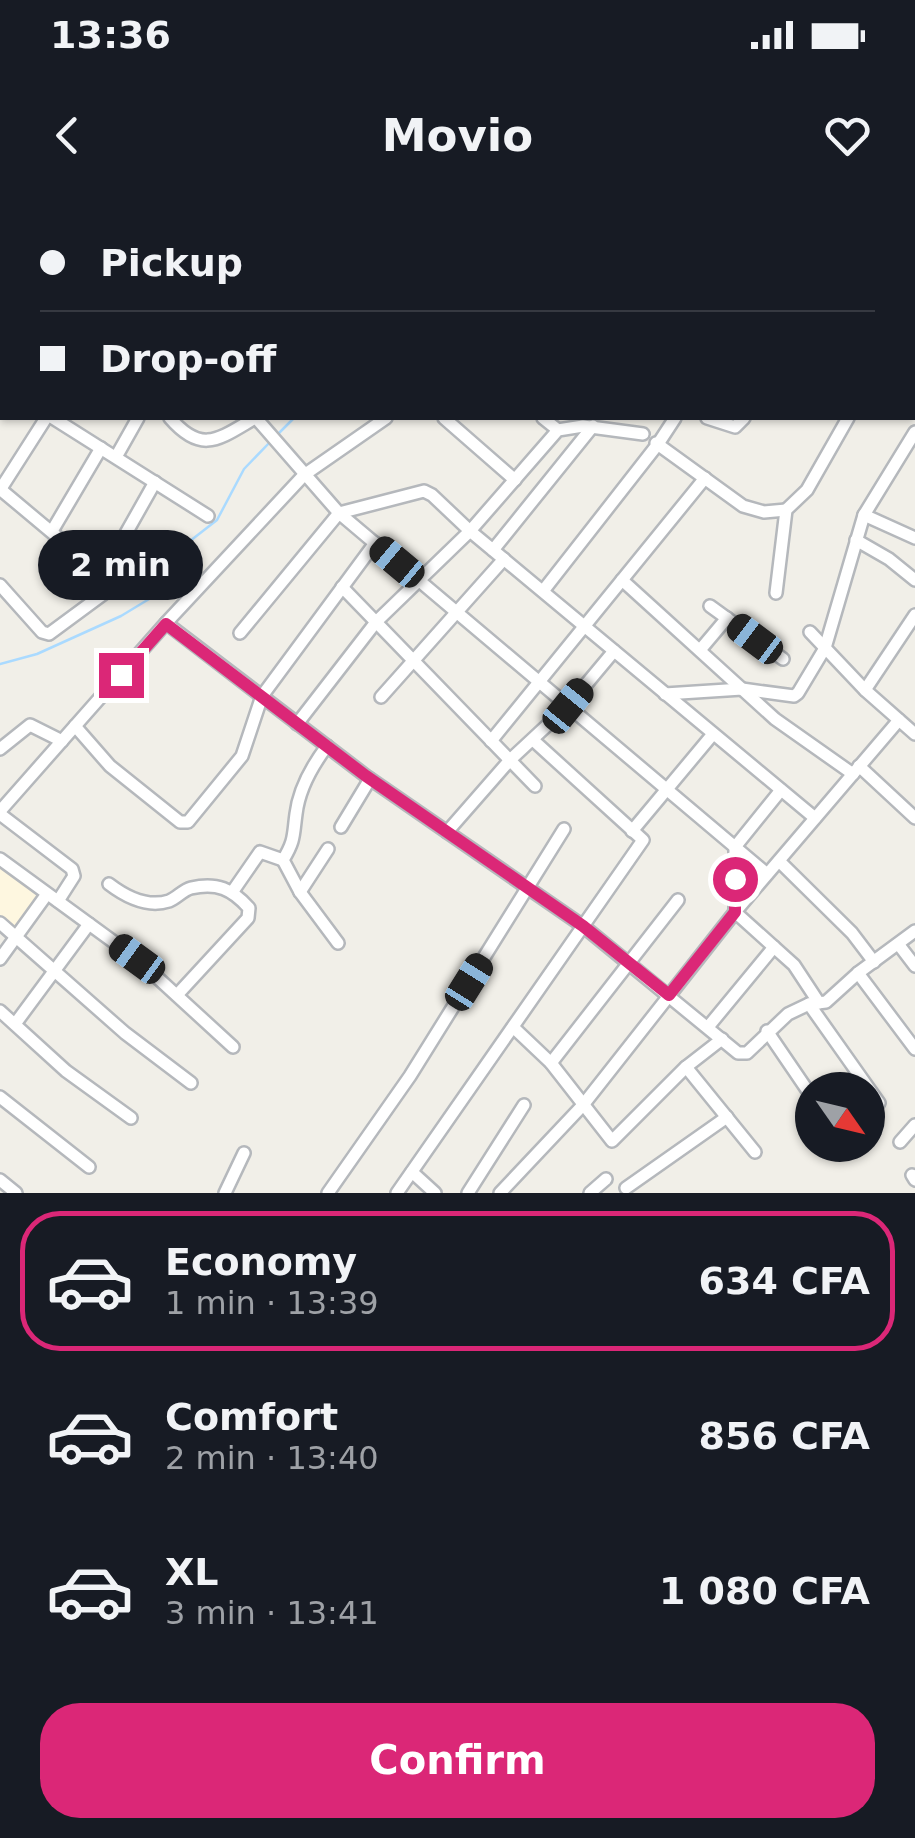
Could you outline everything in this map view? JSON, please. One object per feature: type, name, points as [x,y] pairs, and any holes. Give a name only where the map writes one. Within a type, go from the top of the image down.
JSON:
[{"type":"street","points":[[0,585],[42,632],[49,634],[110,589],[110,581],[103,574],[0,490],[49,420]]},
{"type":"street","points":[[53,420],[208,516]]},
{"type":"street","points":[[116,457],[137,420]]},
{"type":"street","points":[[174,422],[190,438],[202,441],[221,438],[252,420]]},
{"type":"street","points":[[258,420],[339,513],[768,874]]},
{"type":"street","points":[[0,959],[74,876],[72,869],[0,812],[304,475],[383,420]]},
{"type":"street","points":[[446,420],[515,480]]},
{"type":"street","points":[[622,420],[743,506],[764,512],[786,510]]},
{"type":"street","points":[[543,592],[674,420]]},
{"type":"street","points":[[711,420],[735,426],[742,420]]},
{"type":"street","points":[[776,593],[786,510],[806,490],[847,420]]},
{"type":"street","points":[[297,724],[376,622],[470,531],[568,424],[643,434]]},
{"type":"street","points":[[381,698],[457,612],[592,426]]},
{"type":"street","points":[[665,694],[742,688],[794,696],[825,648],[864,514],[915,432]]},
{"type":"street","points":[[52,531],[102,448]]},
{"type":"street","points":[[491,741],[705,478]]},
{"type":"street","points":[[103,574],[155,482]]},
{"type":"street","points":[[240,632],[339,513],[424,492],[814,818]]},
{"type":"street","points":[[864,514],[915,538]]},
{"type":"street","points":[[856,540],[914,575]]},
{"type":"street","points":[[75,726],[110,766],[184,824],[242,756],[262,696],[375,543]]},
{"type":"street","points":[[622,580],[775,719],[856,770],[915,818]]},
{"type":"street","points":[[342,587],[535,786]]},
{"type":"street","points":[[710,606],[783,659]]},
{"type":"street","points":[[865,690],[915,615]]},
{"type":"street","points":[[700,650],[727,618]]},
{"type":"street","points":[[166,624],[370,779],[583,926],[742,1054],[788,1014],[826,1002],[915,931]]},
{"type":"street","points":[[810,632],[865,690],[915,734]]},
{"type":"street","points":[[448,832],[510,760],[568,706],[614,651]]},
{"type":"street","points":[[500,1193],[583,1105],[735,912],[899,720]]},
{"type":"street","points":[[0,749],[30,725],[62,741]]},
{"type":"street","points":[[632,831],[713,734]]},
{"type":"street","points":[[397,1193],[643,840],[533,740]]},
{"type":"street","points":[[284,860],[294,842],[296,811],[307,776],[327,746]]},
{"type":"street","points":[[341,827],[370,779]]},
{"type":"street","points":[[781,790],[735,846],[735,912],[794,965],[858,1072]]},
{"type":"street","points":[[328,1193],[410,1076],[564,830]]},
{"type":"street","points":[[300,892],[328,849]]},
{"type":"street","points":[[233,891],[260,852],[284,860],[300,892],[338,942]]},
{"type":"street","points":[[0,860],[137,959],[233,1047]]},
{"type":"street","points":[[778,861],[852,933],[874,962]]},
{"type":"street","points":[[109,884],[136,900],[169,901],[191,888],[222,888],[233,891],[250,913],[177,995]]},
{"type":"street","points":[[551,1063],[678,900]]},
{"type":"street","points":[[0,923],[190,1083]]},
{"type":"street","points":[[15,1024],[89,924]]},
{"type":"street","points":[[899,945],[915,966]]},
{"type":"street","points":[[708,1028],[774,947]]},
{"type":"street","points":[[858,973],[915,1049]]},
{"type":"street","points":[[0,1010],[66,1071],[131,1118]]},
{"type":"street","points":[[513,1026],[551,1063],[612,1142],[686,1067],[722,1039]]},
{"type":"street","points":[[767,1032],[795,1072]]},
{"type":"street","points":[[686,1067],[755,1152]]},
{"type":"street","points":[[0,1098],[89,1167]]},
{"type":"street","points":[[468,1193],[524,1105]]},
{"type":"street","points":[[626,1188],[727,1117]]},
{"type":"street","points":[[900,1142],[915,1125]]},
{"type":"street","points":[[225,1193],[244,1153]]},
{"type":"street","points":[[412,1172],[435,1193]]},
{"type":"street","points":[[0,1180],[16,1193]]},
{"type":"street","points":[[590,1193],[606,1180]]},
{"type":"shaded area","points":[[0,865],[43,897],[15,933],[0,922]]},
{"type":"waterway","points":[[278,434],[292,420]]},
{"type":"waterway","points":[[0,664],[37,654],[121,616],[159,593],[181,548],[217,520],[244,469],[272,440]]},
{"type":"route","points":[[121,675],[166,624],[366,776],[583,926],[669,995],[735,912],[735,879]]}]
